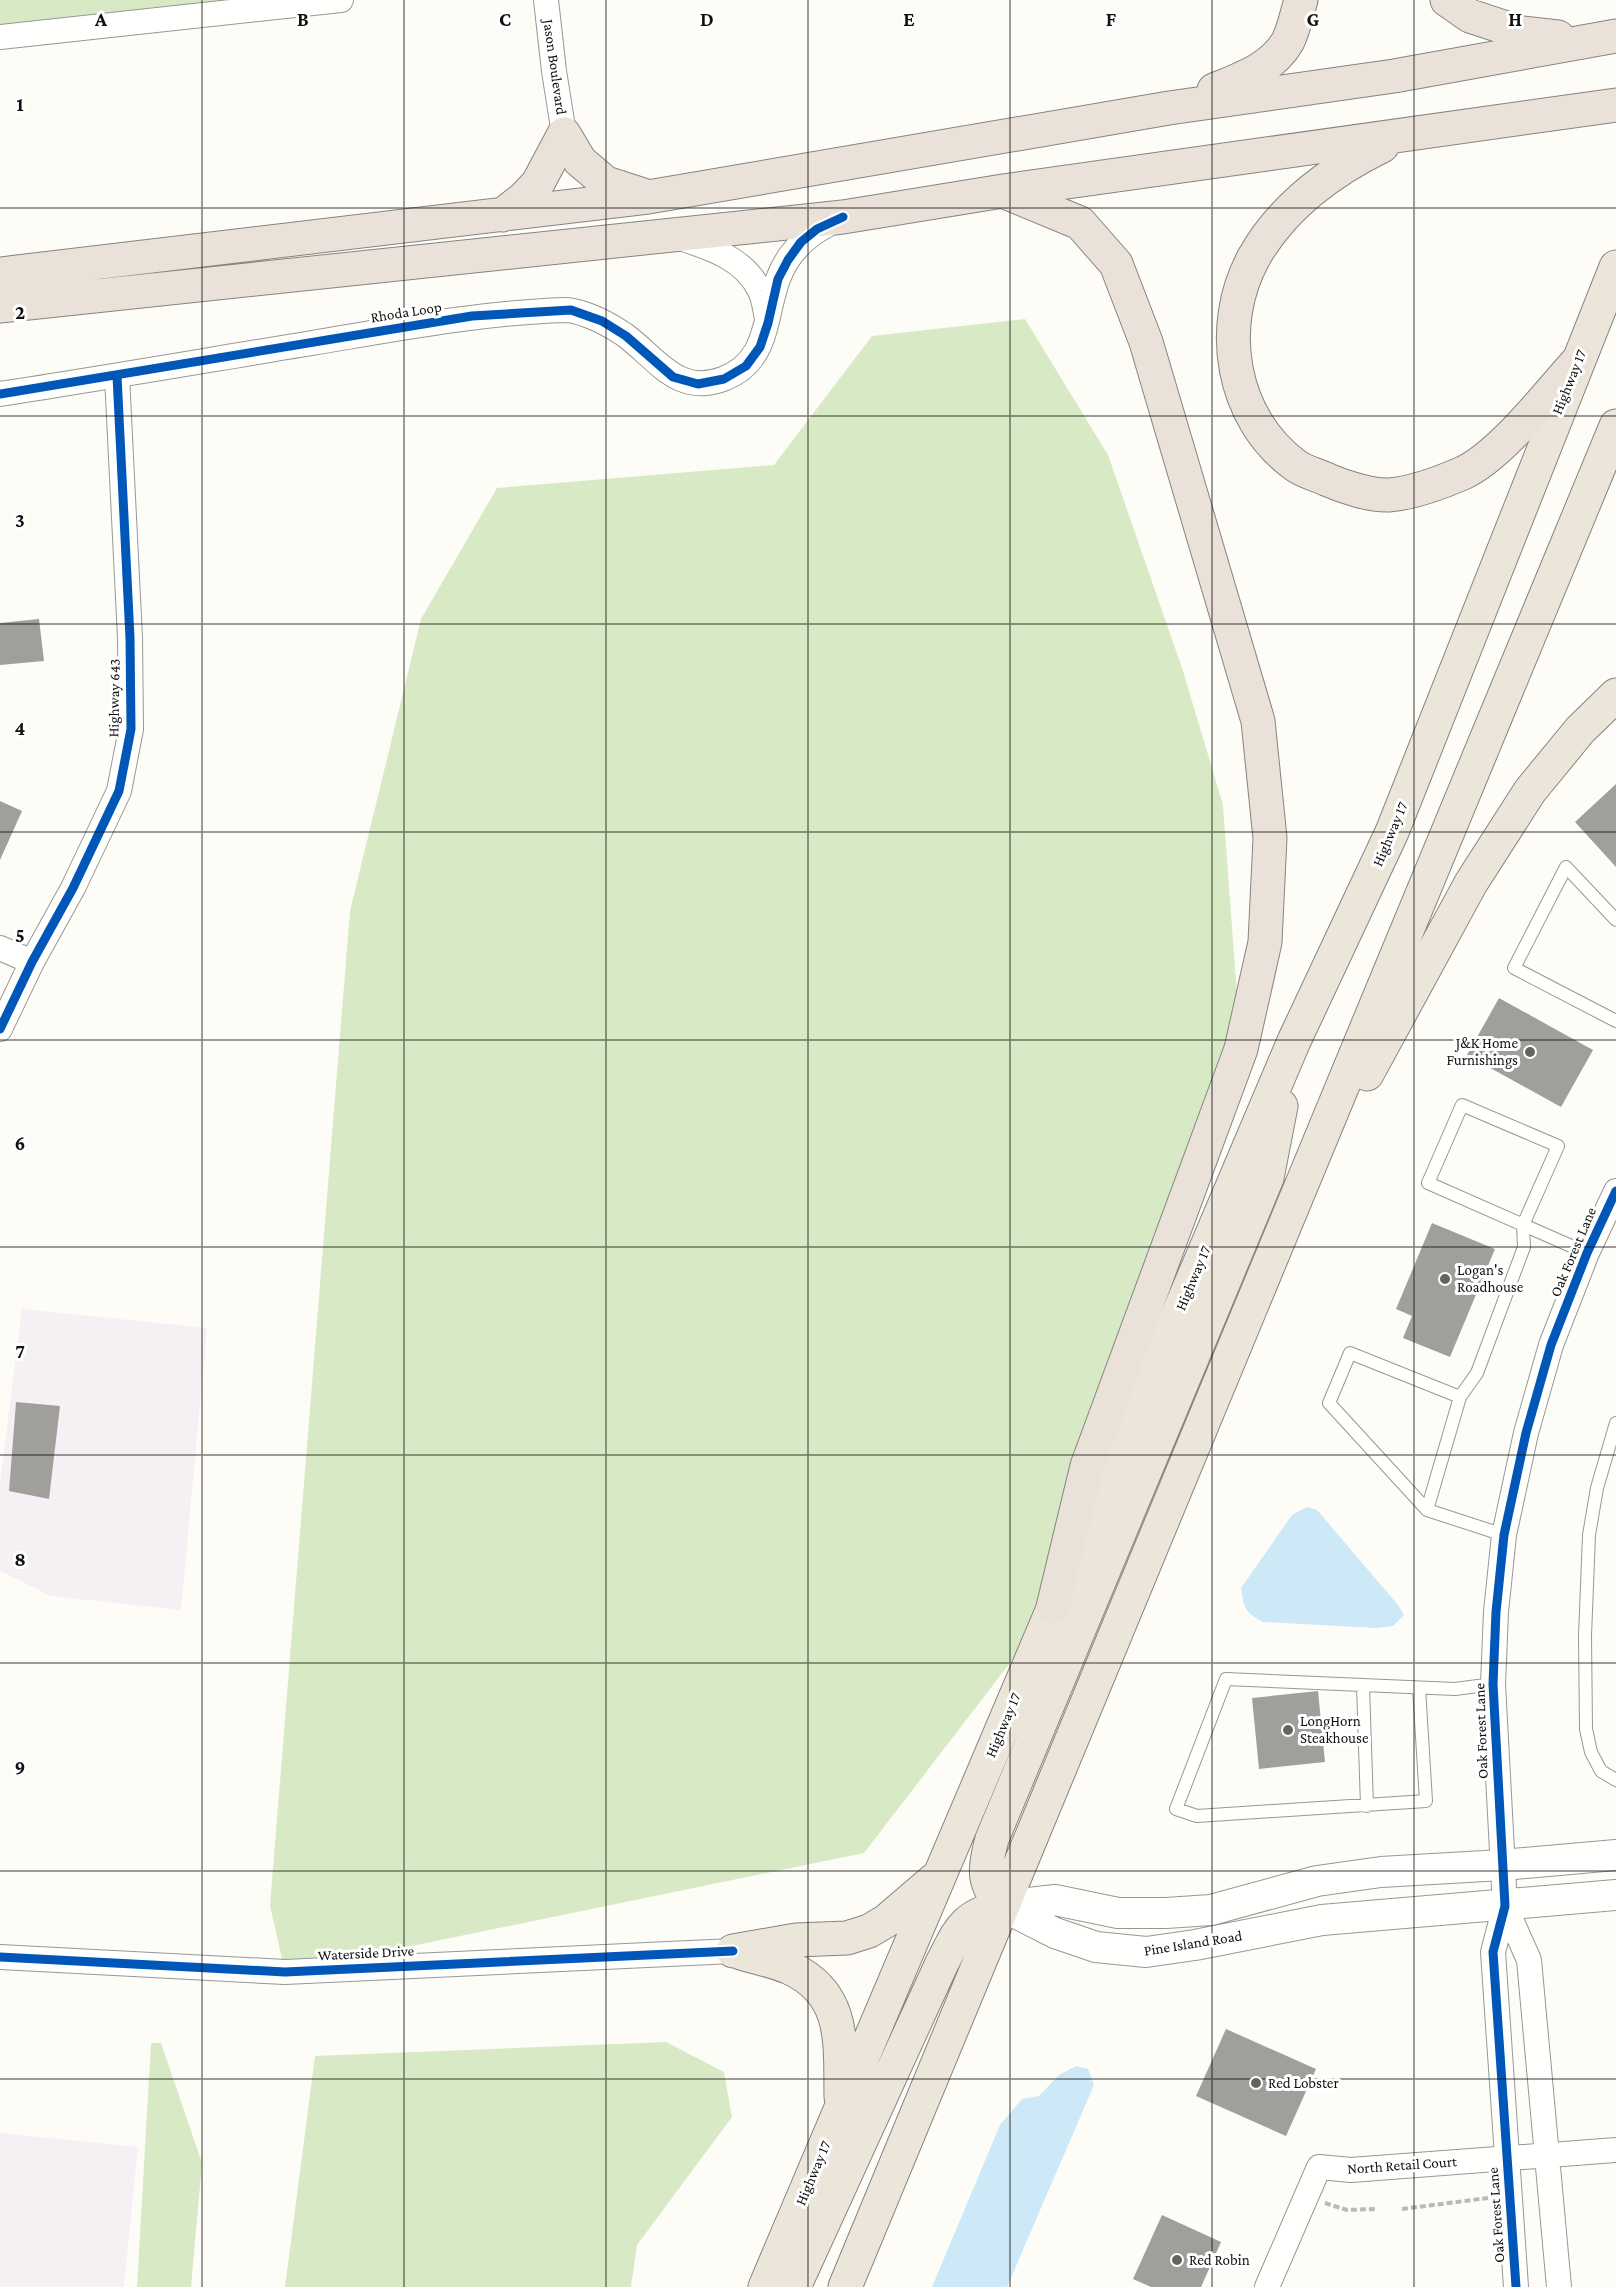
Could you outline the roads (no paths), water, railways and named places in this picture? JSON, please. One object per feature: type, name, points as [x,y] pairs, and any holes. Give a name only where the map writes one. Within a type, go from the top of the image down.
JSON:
[{"type":"highway","points":[[1169,108],[1248,76],[1270,61],[1288,41],[1301,0]]},
{"type":"highway","points":[[1447,0],[1470,16],[1522,33],[1603,38]]},
{"type":"highway","points":[[0,274],[648,197],[1169,108],[1394,76],[1603,38]]},
{"type":"highway","points":[[0,306],[843,218],[1003,191],[1616,105]]},
{"type":"highway","points":[[564,134],[580,161],[606,183],[648,197]]},
{"type":"highway","points":[[502,215],[524,198],[538,183],[564,134]]},
{"type":"highway","points":[[1407,134],[1347,163],[1313,188],[1283,217],[1254,257],[1237,300],[1233,346],[1241,392],[1262,434],[1296,466],[1345,487],[1388,495],[1423,488],[1465,472],[1498,448],[1576,363]]},
{"type":"highway","points":[[1003,191],[1080,223],[1116,264],[1146,342],[1258,721],[1269,838],[1265,942],[1241,1048],[1087,1466],[1053,1606]]},
{"type":"highway","name":"Highway 17","points":[[765,2287],[1294,1041],[1392,832],[1576,363],[1616,267]]},
{"type":"highway","points":[[845,2287],[1616,426]]},
{"type":"highway","points":[[1285,1226],[1471,883],[1530,791],[1580,730],[1616,695]]},
{"type":"highway","points":[[1002,1906],[992,1895],[986,1874],[986,1861],[992,1839],[1267,1178],[1294,1041]]},
{"type":"highway","points":[[733,1951],[796,1941],[847,1938],[869,1931],[886,1921],[941,1874]]},
{"type":"highway","points":[[794,2287],[955,1938],[968,1920],[1002,1906]]},
{"type":"highway","points":[[733,1951],[789,1968],[816,1986],[827,2000],[839,2028],[842,2107]]},
{"type":"street","points":[[0,37],[341,0]]},
{"type":"street","name":"Jason Boulevard","points":[[546,0],[564,134]]},
{"type":"street","name":"Rhoda Loop","points":[[0,394],[472,316],[572,310],[602,321],[626,336],[673,377],[698,384],[724,379],[746,366],[760,347],[778,279],[801,242],[817,229],[843,218]]},
{"type":"street","points":[[672,236],[708,247],[730,258],[749,274],[760,292],[768,323]]},
{"type":"street","name":"Highway 643","points":[[0,1029],[32,962],[73,888],[119,791],[131,729],[130,638],[117,376]]},
{"type":"street","points":[[0,948],[32,962]]},
{"type":"street","name":"Oak Forest Lane","points":[[1516,2287],[1493,1952],[1505,1906],[1493,1684],[1496,1612],[1504,1535],[1526,1433],[1551,1345],[1587,1253],[1616,1191]]},
{"type":"street","name":"Pine Island Road","points":[[1002,1906],[1055,1900],[1118,1913],[1211,1910],[1317,1881],[1381,1872],[1616,1855]]},
{"type":"street","name":"Pine Island Road","points":[[1002,1906],[1055,1933],[1096,1947],[1146,1952],[1195,1945],[1322,1920],[1505,1906],[1616,1894]]},
{"type":"street","name":"Oak Forest Lane","points":[[1505,1906],[1529,1960],[1559,2287]]},
{"type":"street","name":"Waterside Drive","points":[[0,1957],[285,1972],[733,1951]]},
{"type":"street","points":[[1507,2158],[1616,2150]]},
{"type":"street","name":"North Retail Court","points":[[1267,2287],[1319,2167],[1352,2170],[1507,2158]]},
{"type":"lane","points":[[1616,920],[1566,867],[1514,968],[1616,1021]]},
{"type":"lane","points":[[1427,1510],[1460,1397],[1477,1372],[1524,1247],[1523,1225],[1557,1146],[1462,1105],[1428,1183],[1523,1225],[1587,1253]]},
{"type":"lane","points":[[1460,1397],[1350,1353],[1329,1403],[1427,1510],[1504,1535]]},
{"type":"lane","points":[[1616,1423],[1597,1488],[1589,1535],[1586,1636],[1586,1729],[1591,1752],[1601,1771],[1616,1780]]},
{"type":"lane","points":[[1419,1688],[1426,1801],[1197,1816],[1176,1809],[1226,1679],[1455,1689],[1493,1684]]},
{"type":"lane","points":[[1363,1686],[1367,1806]]},
{"type":"water","points":[[1307,1507],[1317,1510],[1398,1605],[1404,1615],[1393,1626],[1376,1628],[1263,1622],[1248,1612],[1241,1588],[1292,1515]]},
{"type":"water","points":[[1076,2066],[1088,2069],[1094,2085],[1007,2287],[932,2287],[1000,2125],[1022,2099],[1039,2096],[1059,2075]]},
{"type":"place","name":"J&K Home Furnishings","points":[[1530,1052]]},
{"type":"place","name":"Logan's Roadhouse","points":[[1445,1279]]},
{"type":"place","name":"LongHorn Steakhouse","points":[[1288,1730]]},
{"type":"place","name":"Red Lobster","points":[[1256,2083]]},
{"type":"place","name":"Red Robin","points":[[1177,2260]]}]
